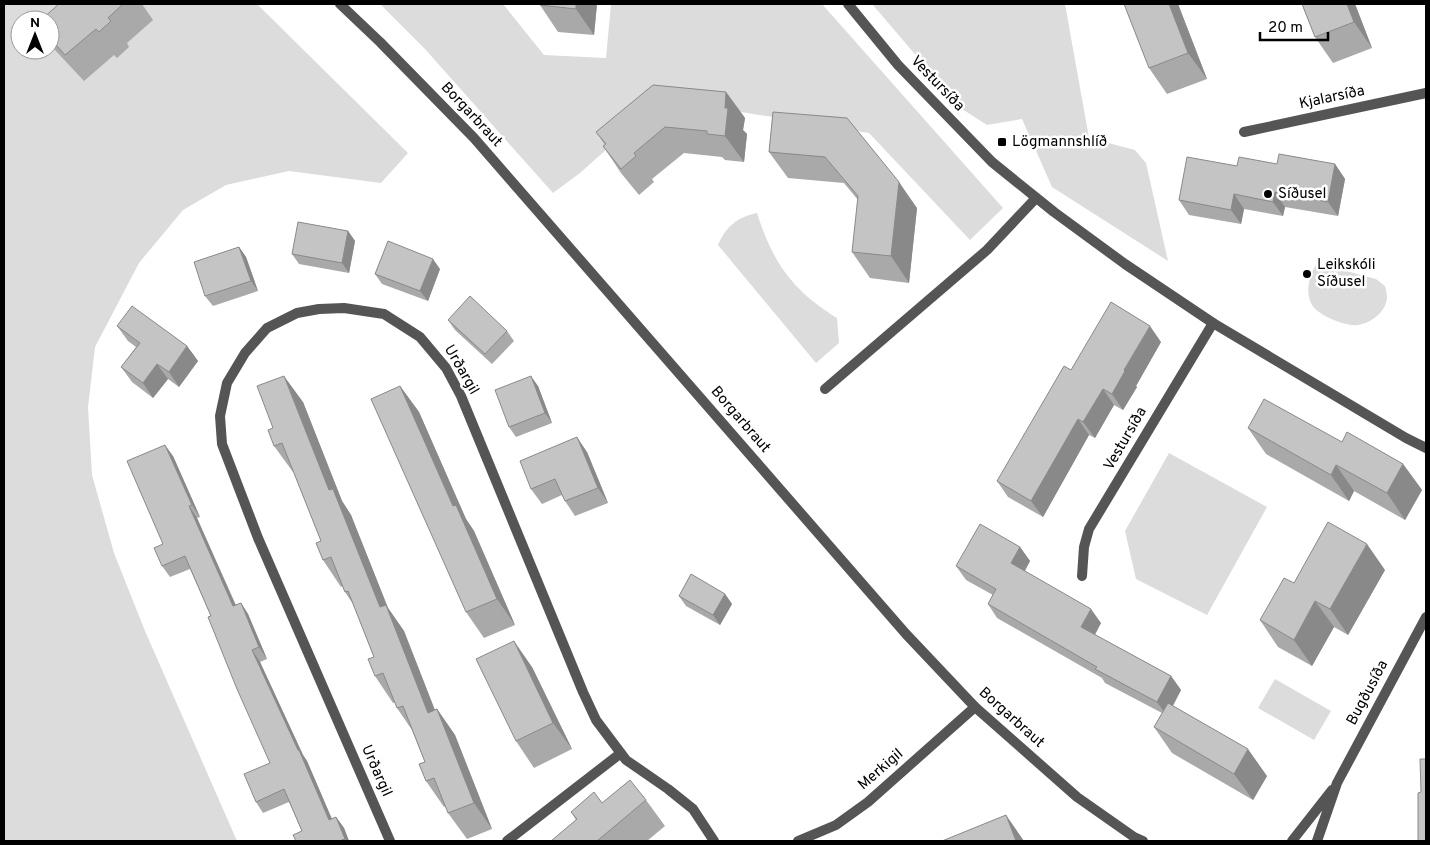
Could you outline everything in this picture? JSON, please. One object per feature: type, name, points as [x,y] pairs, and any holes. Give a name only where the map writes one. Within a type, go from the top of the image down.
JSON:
[{"type":"street","name":"Borgarbraut","points":[[340,4],[474,138],[906,634],[975,708],[1077,797],[1138,840]]},
{"type":"street","name":"Vestursíða","points":[[848,4],[898,65],[992,162],[1036,198],[1118,258],[1213,323],[1426,448]]},
{"type":"street","name":"Kjalarsíða","points":[[1244,132],[1426,93]]},
{"type":"street","points":[[825,389],[988,250],[1036,198]]},
{"type":"street","name":"Urðargil","points":[[390,841],[258,538],[222,444],[220,416],[227,383],[245,353],[267,328],[297,313],[344,308],[384,314],[420,337],[446,368],[461,396],[596,720],[626,760],[693,809],[714,841]]},
{"type":"street","name":"Vestursíða","points":[[1082,576],[1084,547],[1089,530],[1213,323]]},
{"type":"street","name":"Bugðusíða","points":[[1292,841],[1337,783],[1425,623]]},
{"type":"street","name":"Merkigil","points":[[798,841],[822,837],[868,802],[975,708]]},
{"type":"street","points":[[507,841],[621,753]]},
{"type":"street","name":"Bugðusíða","points":[[1317,841],[1337,783]]},
{"type":"shaded area","points":[[4,4],[257,4],[408,153],[381,183],[289,171],[226,185],[183,210],[139,263],[95,347],[88,407],[92,475],[114,553],[145,631],[237,841],[4,841]]},
{"type":"shaded area","points":[[380,4],[503,4],[544,55],[606,58],[611,4],[822,4],[1003,208],[970,240],[869,133],[663,99],[580,173],[553,193],[425,49]]},
{"type":"shaded area","points":[[872,4],[1065,4],[1089,138],[1135,150],[1146,163],[1168,261],[1052,187],[1022,119],[987,125],[962,109]]},
{"type":"shaded area","points":[[757,213],[770,247],[786,274],[808,297],[837,318],[839,343],[816,363],[718,245],[733,223]]},
{"type":"shaded area","points":[[1317,263],[1376,279],[1385,286],[1387,298],[1384,308],[1368,322],[1358,325],[1346,324],[1319,312],[1311,303],[1308,293],[1310,277]]},
{"type":"shaded area","points":[[1169,453],[1267,507],[1207,615],[1136,579],[1125,531]]},
{"type":"shaded area","points":[[1275,679],[1331,711],[1314,740],[1258,708]]},
{"type":"building","points":[[59,4],[123,4],[108,18],[111,21],[99,32],[96,29],[65,55],[60,49],[60,10],[52,10]]},
{"type":"building","points":[[576,4],[576,9],[540,5]]},
{"type":"building","points":[[1124,4],[1169,4],[1188,53],[1149,68]]},
{"type":"building","points":[[1302,4],[1347,4],[1354,22],[1315,37]]},
{"type":"building","points":[[653,85],[726,92],[725,108],[728,108],[725,136],[707,134],[707,131],[665,127],[634,153],[636,156],[621,169],[603,146],[606,144],[596,132]]},
{"type":"building","points":[[773,112],[847,118],[899,182],[891,256],[852,252],[858,196],[825,157],[769,152]]},
{"type":"building","points":[[1279,154],[1335,164],[1328,202],[1275,192],[1273,202],[1234,194],[1231,210],[1179,200],[1187,157],[1237,166],[1239,157],[1277,164]]},
{"type":"building","points":[[298,222],[348,231],[342,263],[292,254]]},
{"type":"building","points":[[388,241],[433,259],[420,291],[375,274]]},
{"type":"building","points":[[239,247],[251,281],[205,296],[194,262]]},
{"type":"building","points":[[470,296],[507,331],[485,354],[448,320]]},
{"type":"building","points":[[1111,302],[1150,326],[1112,394],[1103,389],[1083,422],[1078,419],[1031,501],[997,481],[1064,366],[1071,370]]},
{"type":"building","points":[[132,306],[187,346],[169,372],[157,364],[143,383],[121,367],[140,343],[117,326]]},
{"type":"building","points":[[284,376],[329,490],[333,489],[380,607],[386,605],[428,713],[437,709],[474,803],[448,813],[434,778],[426,781],[419,764],[425,762],[403,706],[397,708],[383,673],[375,676],[368,659],[374,657],[348,591],[345,592],[331,557],[323,560],[316,543],[321,541],[282,443],[274,446],[268,430],[273,428],[257,386]]},
{"type":"building","points":[[531,376],[545,413],[509,427],[495,390]]},
{"type":"building","points":[[400,386],[453,506],[456,505],[497,599],[466,612],[371,399]]},
{"type":"building","points":[[1264,399],[1342,442],[1347,432],[1403,464],[1387,493],[1336,465],[1331,475],[1248,428]]},
{"type":"building","points":[[577,437],[598,488],[565,501],[555,479],[531,489],[520,461]]},
{"type":"building","points":[[165,445],[192,505],[189,506],[233,606],[241,603],[259,647],[252,650],[299,750],[329,820],[336,817],[345,839],[339,841],[296,841],[293,835],[302,831],[284,789],[256,802],[244,774],[270,763],[237,689],[208,617],[211,616],[185,556],[162,566],[154,548],[163,544],[127,461]]},
{"type":"building","points":[[1328,522],[1367,544],[1330,609],[1315,601],[1294,640],[1260,620],[1284,578],[1294,583]]},
{"type":"building","points":[[980,524],[1020,547],[1011,563],[1091,609],[1081,627],[1171,676],[1157,702],[1095,669],[1097,667],[988,604],[996,589],[956,566]]},
{"type":"building","points":[[691,574],[725,594],[713,615],[679,596]]},
{"type":"building","points":[[514,641],[553,723],[516,741],[476,659]]},
{"type":"building","points":[[1168,703],[1248,749],[1234,774],[1154,727]]},
{"type":"building","points":[[1420,759],[1426,759],[1426,841],[1418,841],[1418,793],[1421,792]]},
{"type":"building","points":[[630,780],[646,800],[597,841],[551,841],[577,819],[571,812],[594,792],[602,803]]},
{"type":"building","points":[[1006,815],[1016,841],[942,841]]},
{"type":"place","name":"Lögmannshlíð","points":[[1002,142]]},
{"type":"place","name":"Síðusel","points":[[1268,194]]},
{"type":"place","name":"Leikskóli Síðusel","points":[[1307,274]]}]
